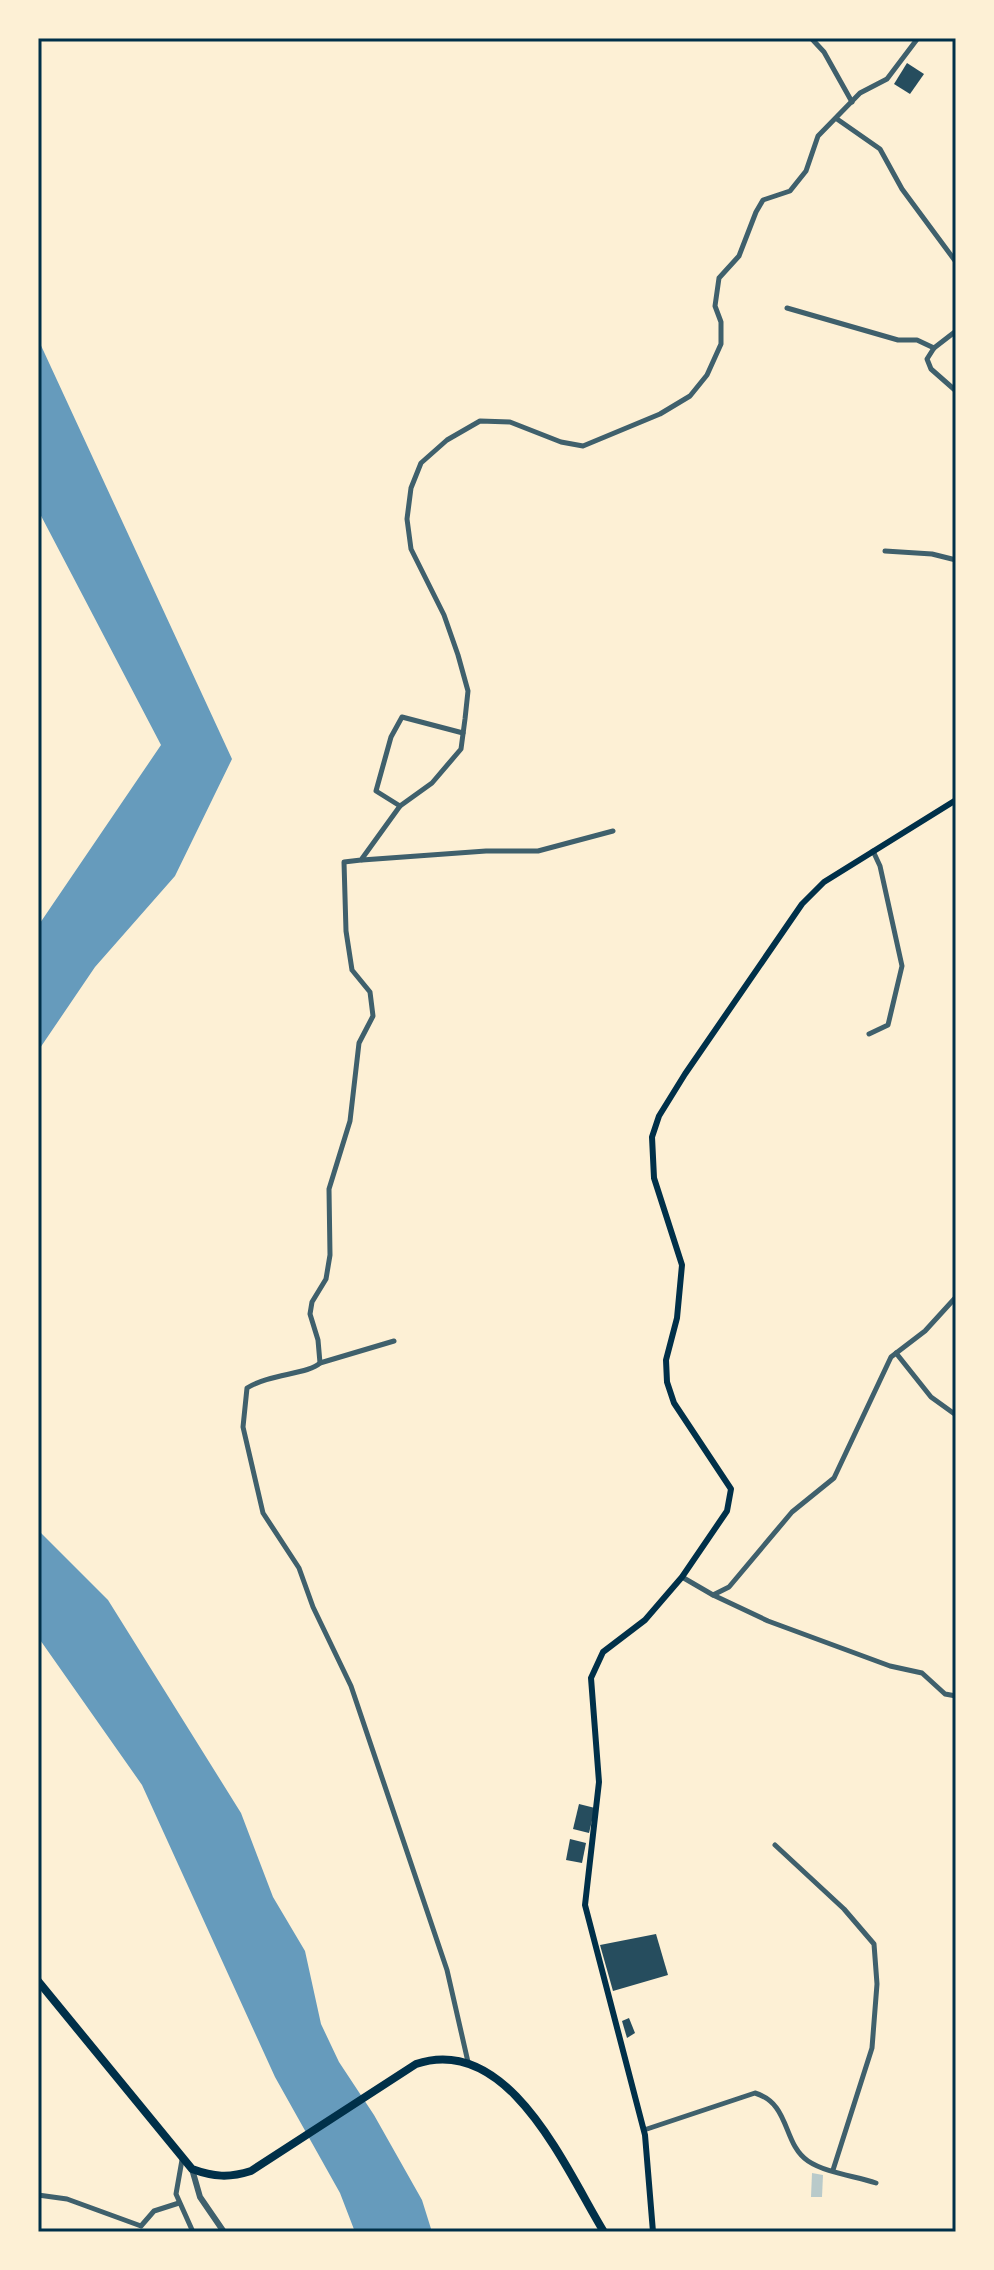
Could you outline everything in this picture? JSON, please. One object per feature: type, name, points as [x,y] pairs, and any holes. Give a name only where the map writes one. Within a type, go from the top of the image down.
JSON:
[{"type":"highway","points":[[38,1981],[192,2169],[209,2175],[232,2177],[275,2156],[416,2064],[434,2058],[468,2062],[499,2079],[517,2097],[604,2232]]},
{"type":"main road","points":[[653,2232],[644,2130],[585,1905],[599,1798],[591,1678],[603,1652],[645,1620],[682,1577],[727,1511],[731,1489],[674,1403],[667,1382],[666,1360],[677,1318],[682,1265],[654,1178],[652,1137],[659,1116],[685,1074],[782,929],[824,882],[956,800]]},
{"type":"street","points":[[811,38],[824,52],[852,102]]},
{"type":"street","points":[[361,860],[400,806],[446,768],[461,749],[468,691],[440,605],[411,549],[407,519],[411,488],[421,463],[447,440],[480,421],[510,422],[561,442],[583,446],[660,414],[690,396],[707,375],[721,344],[721,322],[715,306],[719,278],[739,256],[763,200],[790,191],[806,171],[818,136],[871,84],[887,79],[918,38]]},
{"type":"street","points":[[837,119],[880,149],[902,189],[956,262]]},
{"type":"street","points":[[787,308],[898,340],[917,340],[934,348]]},
{"type":"street","points":[[956,331],[934,348],[927,359],[931,369],[956,391]]},
{"type":"street","points":[[956,444],[956,451]]},
{"type":"street","points":[[885,551],[932,554],[956,560]]},
{"type":"street","points":[[400,806],[376,791],[391,737],[402,717],[463,733]]},
{"type":"street","points":[[320,1363],[318,1340],[310,1314],[312,1302],[326,1279],[330,1255],[329,1189],[350,1121],[359,1043],[373,1016],[370,992],[352,970],[346,931],[344,862],[486,851],[538,851],[613,831]]},
{"type":"street","points":[[869,1034],[888,1025],[902,966],[880,866],[872,850]]},
{"type":"street","points":[[713,1595],[729,1587],[792,1512],[834,1478],[891,1357],[925,1331],[956,1297]]},
{"type":"street","points":[[394,1341],[320,1363],[313,1369],[281,1373],[247,1388],[243,1427],[249,1464],[263,1513],[299,1568],[313,1607],[351,1686],[447,1970],[468,2062]]},
{"type":"street","points":[[896,1353],[931,1397],[956,1415]]},
{"type":"street","points":[[682,1577],[768,1621],[890,1666],[922,1673],[945,1694],[956,1696]]},
{"type":"street","points":[[775,1845],[844,1909],[874,1944],[877,1984],[872,2048],[833,2170]]},
{"type":"street","points":[[644,2130],[755,2093],[772,2101],[808,2161],[876,2183]]},
{"type":"street","points":[[182,2160],[176,2194],[193,2232]]},
{"type":"street","points":[[192,2169],[200,2197],[224,2232]]},
{"type":"street","points":[[38,2195],[67,2199],[140,2229],[154,2211],[179,2203]]},
{"type":"shaded area","points":[[812,2173],[823,2175],[822,2197],[811,2197]]},
{"type":"water","points":[[38,339],[232,759],[175,876],[95,967],[38,1051],[38,926],[161,745],[38,510]]},
{"type":"water","points":[[38,1530],[108,1600],[241,1813],[273,1897],[305,1951],[321,2024],[339,2062],[374,2115],[422,2200],[432,2232],[355,2232],[340,2193],[275,2077],[142,1785],[38,1637]]},
{"type":"building","points":[[907,63],[924,74],[910,94],[894,84]]},
{"type":"building","points":[[579,1804],[595,1808],[589,1833],[573,1829]]},
{"type":"building","points":[[570,1839],[586,1843],[582,1863],[566,1860]]},
{"type":"building","points":[[656,1934],[668,1975],[613,1991],[600,1945]]},
{"type":"building","points":[[629,2018],[635,2033],[627,2038],[622,2021]]}]
